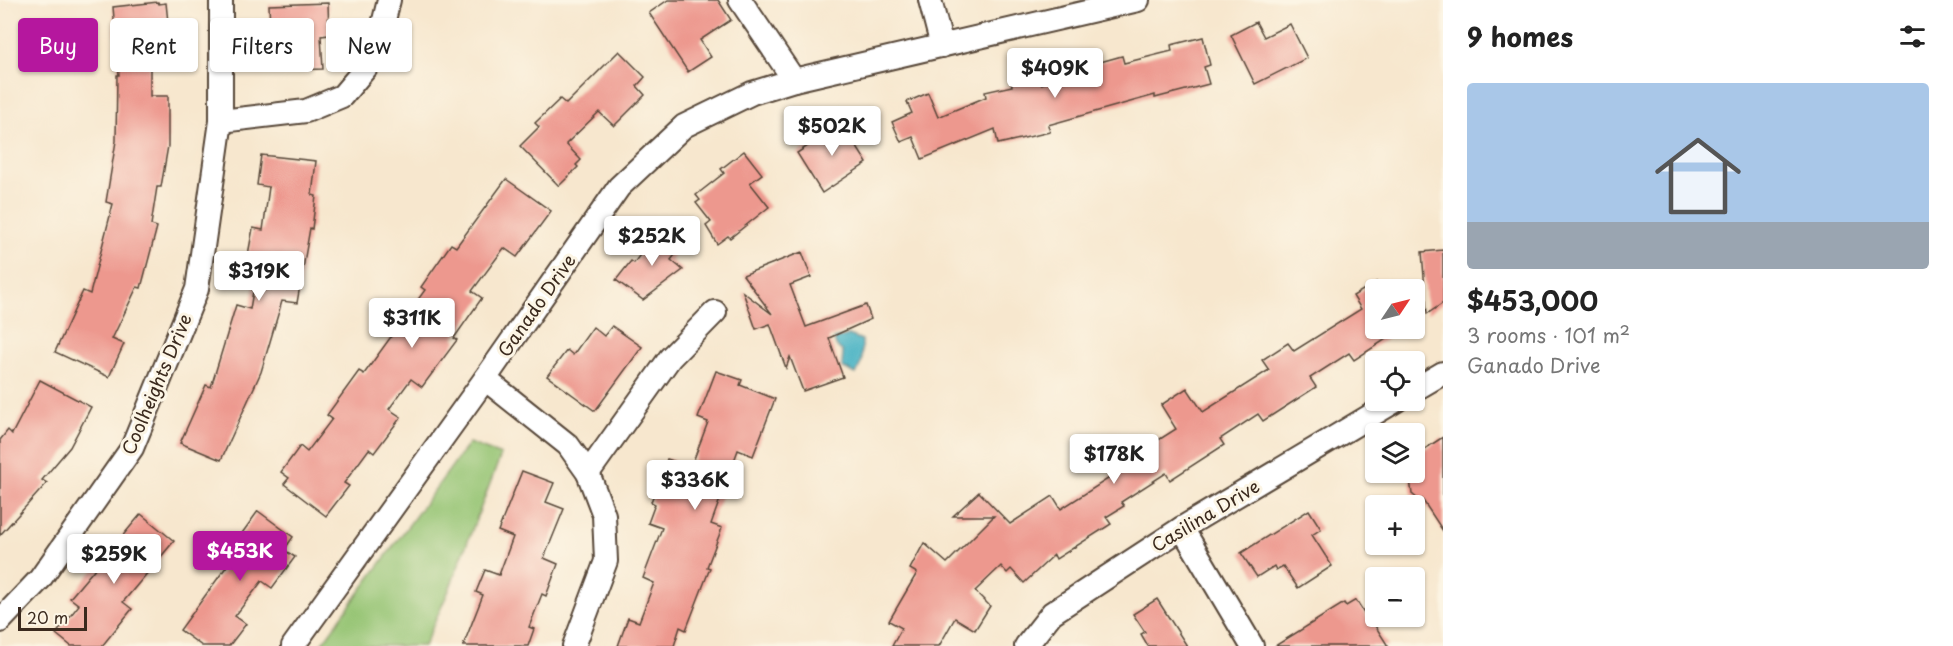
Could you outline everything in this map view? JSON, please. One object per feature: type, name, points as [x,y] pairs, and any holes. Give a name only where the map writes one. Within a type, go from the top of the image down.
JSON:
[{"type":"street","name":"Coolheights Drive","points":[[0,621],[40,579],[132,448],[197,289],[221,121],[221,0]]},
{"type":"street","points":[[221,121],[306,111],[342,96],[375,57],[389,0]]},
{"type":"street","points":[[740,0],[794,80]]},
{"type":"street","points":[[930,0],[942,46]]},
{"type":"street","name":"Ganado Drive","points":[[293,646],[485,379],[619,187],[684,126],[752,93],[794,80],[1138,0]]},
{"type":"street","points":[[588,473],[670,358],[716,312]]},
{"type":"street","points":[[1425,384],[1443,373]]},
{"type":"street","points":[[485,379],[568,445],[588,473],[603,515],[606,561],[574,646]]},
{"type":"street","name":"Casilina Drive","points":[[1026,646],[1052,613],[1182,528],[1379,411]]},
{"type":"street","points":[[1182,528],[1252,646]]},
{"type":"green space","points":[[469,443],[501,455],[449,590],[424,646],[320,646]]},
{"type":"water","points":[[849,335],[862,340],[862,361],[856,374],[842,367],[843,352],[836,346],[834,339]]},
{"type":"building","points":[[668,0],[718,0],[731,20],[700,40],[711,57],[688,72],[649,13]]},
{"type":"building","points":[[166,3],[168,18],[114,18],[113,7]]},
{"type":"building","points":[[328,3],[326,35],[321,36],[323,69],[314,69],[314,18],[270,18],[269,5]]},
{"type":"building","points":[[1256,22],[1264,37],[1290,24],[1307,58],[1255,84],[1231,35]]},
{"type":"building","points":[[1203,37],[1210,65],[1204,67],[1209,84],[1155,98],[1155,95],[1048,125],[1050,132],[998,144],[995,129],[922,159],[913,137],[901,142],[892,122],[912,113],[907,102],[928,93],[938,117],[986,97],[985,92],[1012,86],[1011,81],[1039,75],[1041,84],[1095,69],[1093,64],[1122,56],[1124,63],[1172,51],[1171,45]]},
{"type":"building","points":[[619,51],[645,77],[637,86],[645,95],[614,126],[599,112],[566,144],[581,160],[576,165],[578,167],[559,186],[520,146],[539,127],[535,123],[560,99],[566,104]]},
{"type":"building","points":[[119,72],[150,72],[150,96],[168,96],[168,146],[161,187],[157,187],[151,225],[157,227],[141,288],[137,287],[112,339],[124,344],[109,377],[55,352],[83,291],[90,294],[113,204],[106,202],[116,141],[117,75]]},
{"type":"building","points":[[838,121],[843,125],[867,163],[822,193],[797,153],[817,140],[814,136]]},
{"type":"building","points":[[744,151],[762,174],[750,183],[769,207],[730,238],[728,236],[717,244],[706,226],[711,222],[696,203],[700,200],[696,195],[724,173],[721,169]]},
{"type":"building","points":[[261,155],[316,161],[312,195],[316,196],[312,229],[310,228],[297,303],[282,301],[261,372],[221,460],[180,443],[206,385],[211,387],[236,305],[250,309],[258,262],[247,260],[253,228],[263,230],[269,187],[257,185]]},
{"type":"building","points":[[506,179],[551,211],[517,257],[504,248],[472,291],[482,298],[454,338],[457,340],[422,387],[411,379],[389,409],[401,417],[374,453],[369,449],[344,483],[349,486],[326,516],[284,484],[289,478],[281,472],[300,446],[307,452],[332,419],[327,415],[359,371],[364,374],[425,290],[421,287],[451,244],[456,247]]},
{"type":"building","points":[[658,230],[681,247],[671,260],[683,270],[643,300],[616,280],[631,261],[634,263]]},
{"type":"building","points":[[1443,250],[1443,303],[1427,314],[1425,279],[1422,252]]},
{"type":"building","points":[[802,252],[811,277],[790,285],[806,327],[866,305],[871,319],[829,338],[843,377],[803,391],[790,357],[786,368],[770,324],[756,329],[743,292],[772,314],[743,275]]},
{"type":"building","points":[[1365,289],[1365,339],[1386,339],[1354,360],[1349,353],[1310,378],[1316,387],[1263,421],[1258,414],[1220,439],[1224,445],[1170,480],[1166,473],[1121,502],[1124,506],[1106,517],[1111,524],[1056,559],[1054,555],[1024,583],[1011,569],[1007,573],[1001,566],[975,591],[990,606],[975,630],[955,618],[939,646],[892,646],[902,628],[889,621],[917,573],[910,569],[924,543],[947,563],[994,516],[953,516],[979,492],[1010,524],[1053,496],[1061,509],[1133,463],[1130,458],[1176,429],[1161,405],[1187,388],[1203,412],[1269,370],[1262,360],[1288,343],[1294,351],[1361,309],[1353,296]]},
{"type":"building","points":[[612,326],[642,347],[595,411],[547,376],[567,350],[573,355],[593,327],[604,336]]},
{"type":"building","points":[[716,371],[742,380],[740,385],[775,399],[753,456],[738,450],[711,524],[722,528],[707,567],[710,568],[686,630],[680,627],[674,646],[618,646],[628,618],[639,622],[654,583],[643,578],[662,528],[648,523],[655,504],[651,502],[667,459],[691,467],[708,422],[698,418]]},
{"type":"building","points":[[40,380],[91,407],[70,447],[42,480],[47,483],[0,535],[0,440],[8,430],[12,434]]},
{"type":"building","points":[[1443,437],[1443,531],[1425,504],[1425,495],[1412,494],[1410,483],[1425,483],[1425,449]]},
{"type":"building","points":[[522,471],[554,483],[546,502],[564,509],[544,558],[558,564],[546,596],[542,594],[529,627],[534,629],[528,646],[463,646],[483,595],[476,592],[485,570],[499,575],[513,537],[498,531]]},
{"type":"building","points":[[1309,510],[1321,529],[1312,535],[1332,566],[1298,588],[1283,566],[1276,570],[1274,566],[1257,577],[1241,553]]},
{"type":"building","points":[[258,511],[293,537],[284,550],[295,557],[272,588],[262,581],[235,616],[246,624],[229,646],[202,646],[180,630],[232,559],[227,554]]},
{"type":"building","points":[[141,514],[174,541],[123,602],[132,609],[102,646],[71,646],[56,634],[79,605],[70,598]]},
{"type":"building","points":[[1157,599],[1187,646],[1148,646],[1141,634],[1145,632],[1133,614]]},
{"type":"building","points":[[1356,600],[1365,614],[1365,627],[1376,627],[1388,646],[1275,646],[1344,603],[1346,606]]}]
